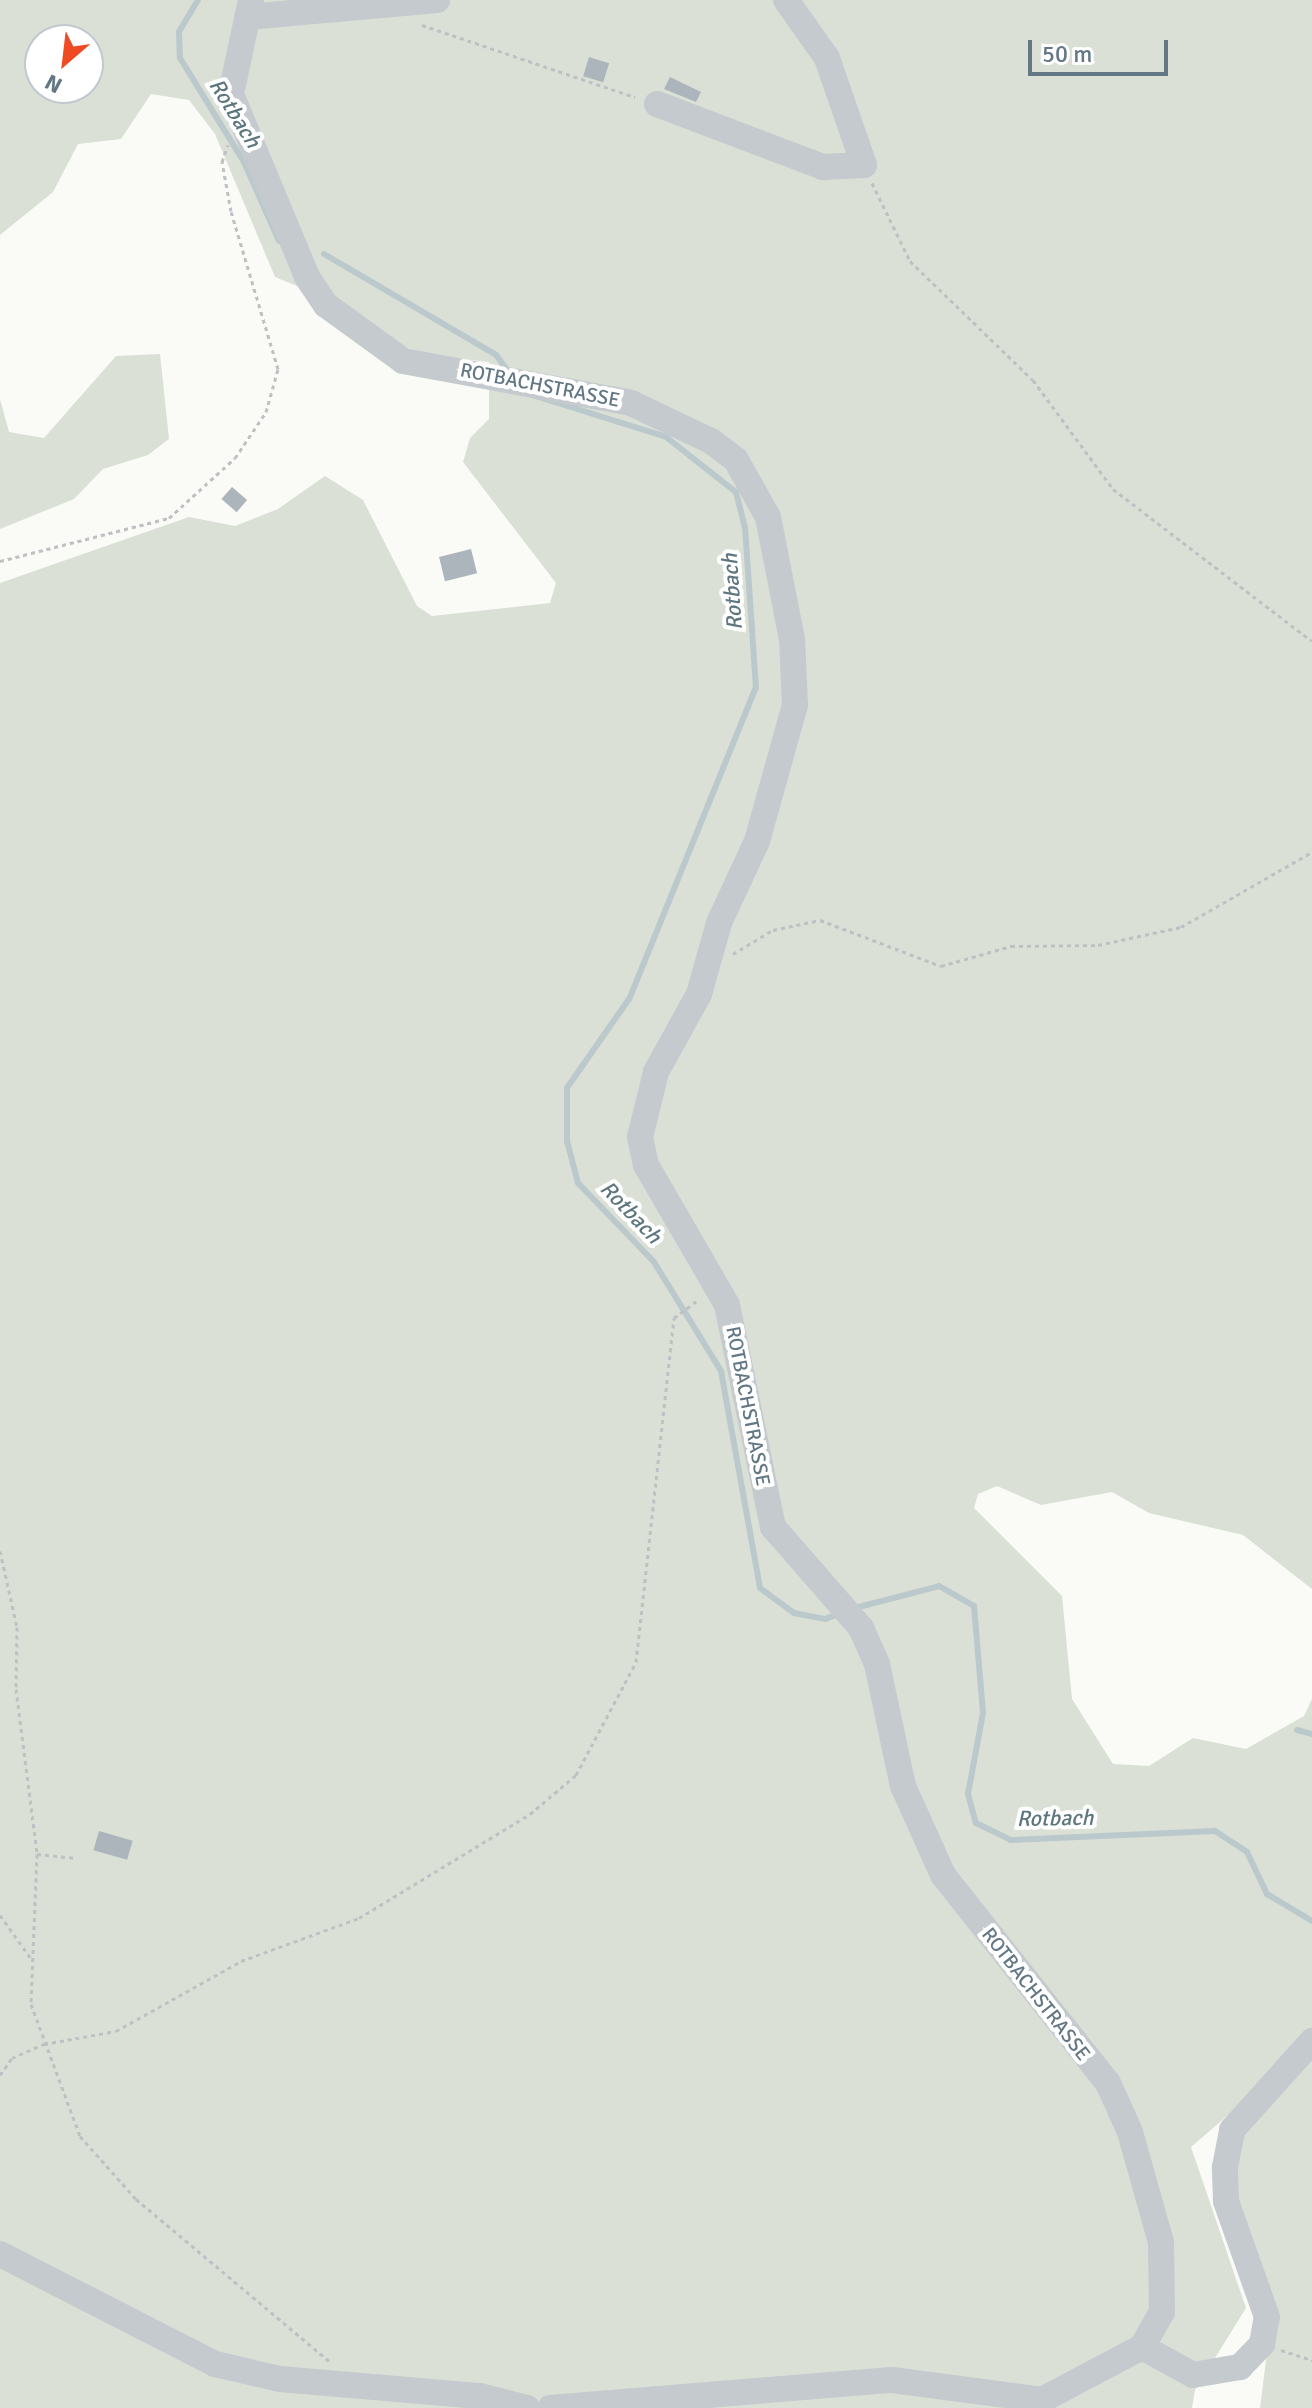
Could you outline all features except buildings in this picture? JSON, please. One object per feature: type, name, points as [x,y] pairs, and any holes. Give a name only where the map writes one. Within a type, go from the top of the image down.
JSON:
[{"type":"street","points":[[244,6],[380,10],[437,0]]},
{"type":"street","points":[[657,104],[823,167],[864,165],[827,58],[786,0]]},
{"type":"street","name":"ROTBACHSTRASSE","points":[[244,6],[231,94],[313,286],[351,327],[403,361],[535,381],[631,403],[711,441],[736,460],[768,517],[792,639],[795,705],[757,841],[719,923],[709,968],[656,1072],[640,1137],[646,1165],[727,1305],[773,1527],[861,1628],[877,1664],[903,1786],[943,1875],[1108,2083],[1161,2242],[1162,2312],[1142,2347]]},
{"type":"street","points":[[550,2408],[892,2380],[1035,2404],[1142,2347],[1193,2375],[1240,2367],[1262,2344],[1267,2317],[1226,2201],[1225,2167],[1232,2130],[1312,2041]]},
{"type":"street","points":[[0,2254],[215,2364],[280,2379],[354,2384],[527,2408]]},
{"type":"path","points":[[380,10],[657,104]]},
{"type":"path","points":[[0,561],[169,518],[235,458],[266,412],[277,380],[274,343],[231,211],[223,156]]},
{"type":"path","points":[[864,165],[910,261],[1033,380],[1113,489],[1312,641]]},
{"type":"path","points":[[709,968],[773,930],[820,920],[941,966],[1011,946],[1098,945],[1181,927],[1312,852]]},
{"type":"path","points":[[0,2075],[12,2058],[44,2044],[116,2031],[241,1961],[359,1918],[530,1814],[576,1775],[636,1662],[674,1318],[703,1296]]},
{"type":"path","points":[[0,1551],[17,1627],[16,1689],[37,1854],[31,2004],[80,2136],[136,2199],[222,2264],[354,2384]]},
{"type":"path","points":[[37,1854],[76,1858]]},
{"type":"path","points":[[0,1915],[31,1959]]},
{"type":"path","points":[[1262,2344],[1312,2360]]},
{"type":"shaded area","points":[[0,0],[1312,0],[1312,1589],[1243,1535],[1149,1513],[1112,1492],[1041,1505],[997,1486],[978,1494],[974,1508],[1062,1596],[1072,1699],[1113,1764],[1149,1766],[1193,1738],[1246,1749],[1304,1716],[1312,1699],[1312,2043],[1191,2147],[1246,2308],[1195,2390],[1192,2408],[0,2408],[0,583],[189,517],[235,526],[278,509],[325,476],[363,500],[417,606],[432,616],[550,603],[556,583],[463,462],[470,438],[489,419],[489,362],[425,355],[379,337],[344,305],[275,277],[215,134],[189,100],[151,94],[121,139],[78,144],[53,192],[0,235]]},
{"type":"shaded area","points":[[160,354],[169,439],[148,455],[103,469],[74,499],[0,529],[0,399],[9,432],[44,438],[116,356]]},
{"type":"shaded area","points":[[1312,2058],[1312,2408],[1260,2408],[1268,2344],[1235,2210],[1239,2130]]},
{"type":"waterway","name":"Rotbach","points":[[198,0],[179,32],[180,58],[244,162],[279,241]]},
{"type":"waterway","name":"Rotbach","points":[[324,254],[496,355],[509,372]]},
{"type":"waterway","name":"Rotbach","points":[[526,393],[666,437],[736,492],[745,527],[756,687],[629,999],[567,1088],[567,1141],[578,1183],[654,1262],[721,1371],[760,1588],[794,1613],[825,1619],[841,1613]]},
{"type":"waterway","name":"Rotbach","points":[[851,1609],[939,1586],[974,1606],[983,1713],[968,1794],[976,1823],[1011,1840],[1215,1831],[1247,1852],[1267,1894],[1312,1921]]},
{"type":"waterway","points":[[1297,1730],[1312,1734]]}]
